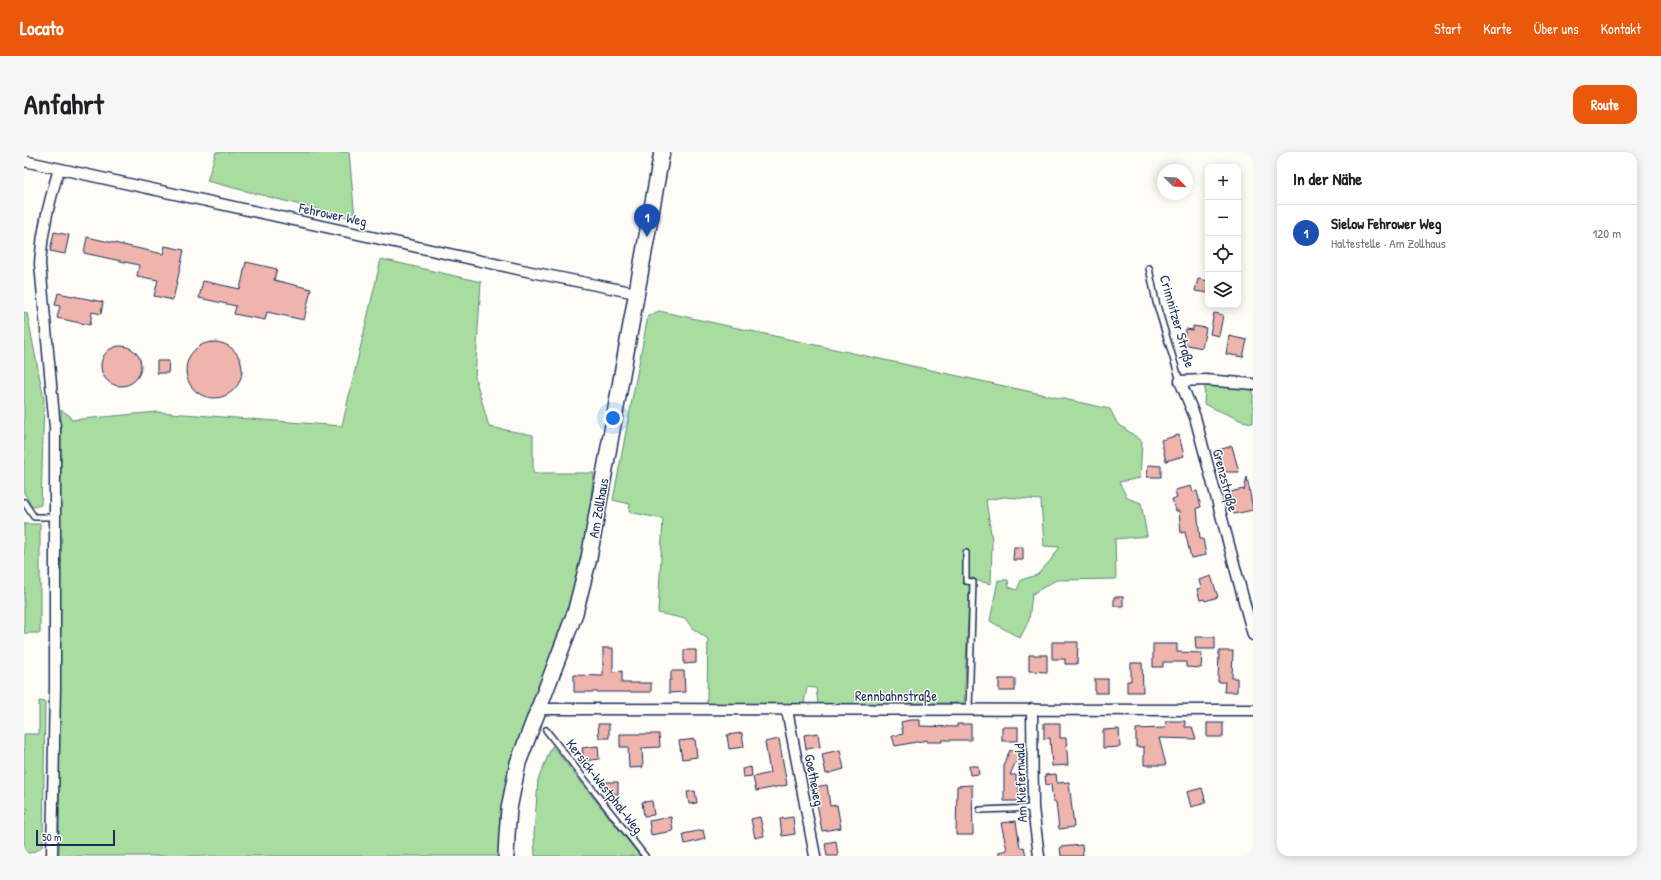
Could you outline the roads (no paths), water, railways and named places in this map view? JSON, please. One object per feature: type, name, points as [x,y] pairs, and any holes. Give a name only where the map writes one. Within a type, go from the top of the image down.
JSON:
[{"type":"street","name":"Am Zollhaus","points":[[506,856],[506,835],[509,808],[518,763],[575,613],[589,558],[662,152]]},
{"type":"street","name":"Fehrower Weg","points":[[24,161],[536,273],[636,293]]},
{"type":"street","points":[[52,856],[55,428],[40,264],[42,233],[59,169]]},
{"type":"street","name":"Crimnitzer Straße","points":[[1180,381],[1205,380],[1253,384]]},
{"type":"street","name":"Grenzstraße","points":[[1180,381],[1195,417],[1253,635]]},
{"type":"street","name":"Rennbahnstraße","points":[[539,709],[1253,710]]},
{"type":"street","name":"Am Kiefernwald","points":[[1032,709],[1033,808],[1039,856]]},
{"type":"street","name":"Goetheweg","points":[[787,710],[815,856]]},
{"type":"lane","name":"Crimnitzer Straße","points":[[1149,268],[1156,302],[1180,381]]},
{"type":"lane","points":[[24,502],[34,517],[55,517]]},
{"type":"lane","points":[[966,553],[966,581],[973,582],[969,709]]},
{"type":"lane","name":"Kersick-Westphal-Weg","points":[[546,730],[645,856]]},
{"type":"lane","points":[[980,810],[1033,808]]},
{"type":"place","name":"Sielow Fehrower Weg","points":[[647,237]]}]
